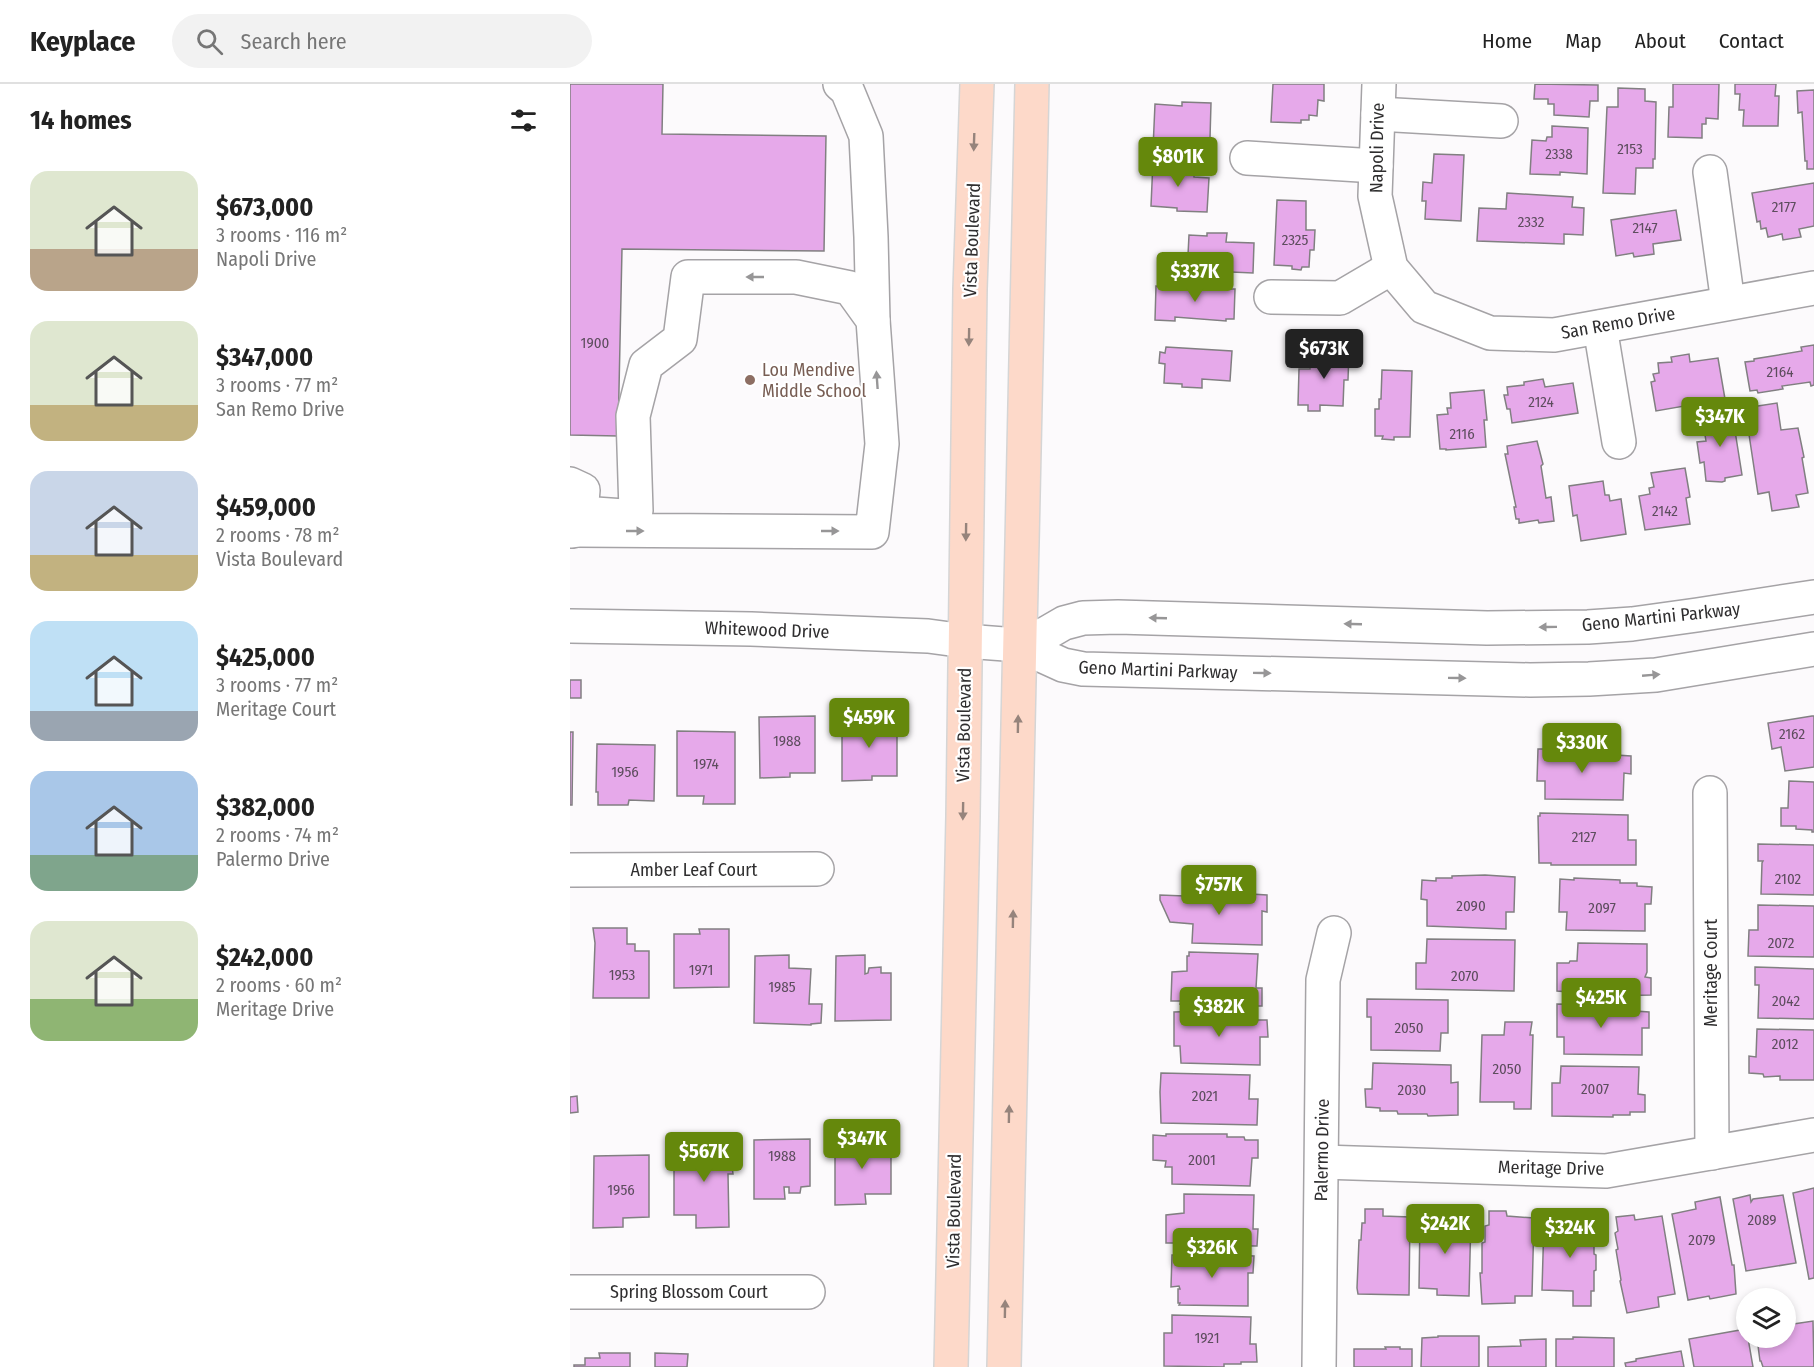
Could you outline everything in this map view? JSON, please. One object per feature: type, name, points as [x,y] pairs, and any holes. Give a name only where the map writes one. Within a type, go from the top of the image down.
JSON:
[{"type":"main road","name":"Vista Boulevard","points":[[951,1367],[963,816],[970,289],[977,84]]},
{"type":"main road","points":[[1004,1367],[1032,84]]},
{"type":"street","points":[[574,515],[872,532],[882,444],[873,320],[866,136],[847,90],[840,84]]},
{"type":"street","points":[[1378,99],[1501,122]]},
{"type":"street","name":"Napoli Drive","points":[[1378,99],[1375,196],[1390,268],[1424,307]]},
{"type":"street","points":[[1247,158],[1376,166]]},
{"type":"street","points":[[1710,172],[1728,303]]},
{"type":"street","points":[[1271,297],[1340,298],[1390,268]]},
{"type":"street","points":[[574,515],[624,516],[636,511],[633,416],[646,365],[680,339],[688,277],[796,277],[850,288],[873,320]]},
{"type":"street","name":"San Remo Drive","points":[[1424,307],[1490,333],[1554,335],[1814,288]]},
{"type":"street","points":[[1600,327],[1619,442]]},
{"type":"street","name":"Geno Martini Parkway","points":[[1019,645],[1064,623],[1083,618],[1118,617],[1487,628],[1578,627],[1632,624],[1814,597]]},
{"type":"street","name":"Whitewood Drive","points":[[570,626],[751,628],[916,635],[1019,645]]},
{"type":"street","name":"Geno Martini Parkway","points":[[1019,645],[1063,665],[1083,669],[1530,680],[1656,675],[1814,649]]},
{"type":"street","name":"Meritage Court","points":[[1710,793],[1712,1153]]},
{"type":"street","name":"Amber Leaf Court","points":[[570,870],[817,869]]},
{"type":"street","name":"Palermo Drive","points":[[1319,1367],[1323,980],[1334,933]]},
{"type":"street","name":"Meritage Drive","points":[[1322,1162],[1606,1171],[1814,1135]]},
{"type":"street","name":"Spring Blossom Court","points":[[570,1292],[808,1292]]},
{"type":"building","points":[[570,84],[663,84],[662,134],[826,136],[824,251],[622,249],[618,436],[570,435]]},
{"type":"building","points":[[1273,84],[1324,84],[1324,101],[1318,100],[1317,116],[1309,115],[1309,120],[1301,120],[1301,123],[1271,122]]},
{"type":"building","points":[[1535,84],[1598,85],[1598,101],[1590,101],[1589,117],[1554,115],[1554,104],[1548,104],[1548,99],[1534,99]]},
{"type":"building","points":[[1673,84],[1719,84],[1718,119],[1706,118],[1706,124],[1702,124],[1702,138],[1668,137],[1669,107],[1673,107]]},
{"type":"building","points":[[1735,84],[1776,84],[1775,96],[1779,96],[1778,126],[1743,126],[1744,110],[1739,110],[1740,94],[1735,94]]},
{"type":"building","points":[[1618,88],[1645,89],[1645,101],[1656,102],[1653,168],[1636,168],[1635,194],[1603,193],[1607,107],[1618,107]]},
{"type":"building","points":[[1814,90],[1814,169],[1807,169],[1802,112],[1798,113],[1797,91]]},
{"type":"building","points":[[1182,102],[1211,103],[1210,138],[1190,140],[1189,151],[1153,149],[1155,104],[1182,106]]},
{"type":"building","points":[[1552,126],[1588,128],[1587,174],[1560,172],[1560,175],[1530,174],[1532,140],[1546,141],[1547,137],[1552,137]]},
{"type":"building","points":[[1434,154],[1464,155],[1461,221],[1425,219],[1426,201],[1422,201],[1423,182],[1432,183]]},
{"type":"building","points":[[1153,161],[1188,162],[1187,172],[1194,173],[1194,177],[1209,178],[1207,212],[1177,211],[1177,208],[1151,206]]},
{"type":"building","points":[[1814,183],[1814,226],[1799,229],[1801,237],[1783,240],[1782,234],[1768,237],[1766,228],[1761,229],[1760,221],[1757,222],[1752,193]]},
{"type":"building","points":[[1507,193],[1573,197],[1572,207],[1584,208],[1583,235],[1564,234],[1564,244],[1477,241],[1479,208],[1506,209]]},
{"type":"building","points":[[1277,200],[1306,201],[1306,230],[1315,230],[1314,250],[1310,250],[1309,267],[1302,267],[1301,270],[1292,269],[1292,266],[1274,265]]},
{"type":"building","points":[[1676,210],[1681,240],[1653,244],[1654,254],[1634,257],[1633,253],[1616,256],[1611,220]]},
{"type":"building","points":[[1207,233],[1227,233],[1226,242],[1254,243],[1253,273],[1187,270],[1188,266],[1182,266],[1182,255],[1188,255],[1189,235],[1207,236]]},
{"type":"building","points":[[1202,285],[1227,285],[1226,289],[1235,289],[1234,319],[1226,319],[1226,321],[1175,317],[1175,321],[1155,320],[1156,286],[1202,287]]},
{"type":"building","points":[[1814,345],[1814,385],[1811,386],[1810,382],[1782,386],[1783,389],[1758,393],[1757,390],[1750,391],[1745,362],[1802,351],[1801,347]]},
{"type":"building","points":[[1166,347],[1232,351],[1230,381],[1202,379],[1202,388],[1164,383],[1165,364],[1159,363],[1160,352],[1165,353]]},
{"type":"building","points":[[1314,349],[1349,350],[1348,380],[1344,380],[1343,406],[1320,405],[1320,411],[1308,411],[1308,405],[1298,405],[1299,369],[1310,369],[1310,363],[1314,363]]},
{"type":"building","points":[[1689,354],[1690,362],[1718,358],[1725,399],[1656,411],[1651,382],[1655,381],[1653,374],[1659,373],[1658,363],[1672,362],[1671,357]]},
{"type":"building","points":[[1382,370],[1412,371],[1410,437],[1394,437],[1394,440],[1375,436],[1375,409],[1379,409],[1379,399],[1381,399]]},
{"type":"building","points":[[1543,379],[1545,387],[1573,383],[1578,413],[1512,423],[1510,409],[1507,409],[1504,395],[1508,395],[1507,387]]},
{"type":"building","points":[[1484,390],[1487,420],[1484,420],[1486,447],[1440,449],[1437,415],[1448,414],[1447,408],[1451,408],[1450,393]]},
{"type":"building","points":[[1777,403],[1781,430],[1798,428],[1808,493],[1796,495],[1799,507],[1772,511],[1769,492],[1758,494],[1745,408]]},
{"type":"building","points":[[1732,412],[1742,475],[1725,478],[1722,482],[1706,481],[1704,462],[1700,463],[1697,442],[1706,441],[1702,417]]},
{"type":"building","points":[[1537,441],[1543,464],[1541,466],[1546,498],[1551,497],[1554,521],[1539,523],[1538,520],[1519,523],[1519,519],[1516,519],[1514,507],[1516,507],[1505,454],[1508,454],[1507,446]]},
{"type":"building","points":[[1685,468],[1690,497],[1686,498],[1690,524],[1645,530],[1639,496],[1650,494],[1649,488],[1654,487],[1651,473]]},
{"type":"building","points":[[1603,481],[1605,495],[1609,495],[1610,501],[1621,499],[1626,534],[1581,541],[1577,515],[1573,516],[1569,486]]},
{"type":"building","points":[[570,680],[581,680],[581,698],[570,698]]},
{"type":"building","points":[[815,716],[815,773],[790,773],[790,777],[760,778],[759,717]]},
{"type":"building","points":[[1814,716],[1814,767],[1785,771],[1781,747],[1772,749],[1768,723]]},
{"type":"building","points":[[842,720],[897,720],[897,776],[872,776],[872,780],[842,781]]},
{"type":"building","points":[[677,731],[735,732],[735,804],[703,804],[704,796],[677,796]]},
{"type":"building","points":[[570,732],[573,732],[572,805],[570,805]]},
{"type":"building","points":[[597,744],[655,745],[654,801],[629,800],[628,805],[598,805]]},
{"type":"building","points":[[1552,747],[1599,750],[1599,752],[1631,756],[1631,774],[1624,773],[1623,800],[1545,799],[1545,781],[1537,781],[1538,749],[1552,749]]},
{"type":"building","points":[[1789,781],[1814,782],[1814,832],[1796,829],[1796,826],[1781,826],[1781,808],[1788,808]]},
{"type":"building","points":[[1540,813],[1628,815],[1628,840],[1636,840],[1636,865],[1539,863],[1538,816]]},
{"type":"building","points":[[1758,844],[1814,845],[1814,895],[1761,894],[1763,861],[1758,861]]},
{"type":"building","points":[[1452,876],[1515,877],[1514,912],[1506,912],[1506,929],[1427,926],[1427,900],[1421,899],[1422,880],[1436,881],[1436,878],[1452,878]]},
{"type":"building","points":[[1574,878],[1620,880],[1620,883],[1637,883],[1637,886],[1652,887],[1651,904],[1645,904],[1645,931],[1566,930],[1567,912],[1559,912],[1560,879],[1574,880]]},
{"type":"building","points":[[1186,893],[1267,895],[1267,912],[1262,911],[1262,945],[1192,943],[1193,924],[1170,922],[1160,900],[1160,895],[1185,896]]},
{"type":"building","points":[[1758,905],[1814,906],[1814,957],[1748,956],[1749,930],[1758,930]]},
{"type":"building","points":[[593,928],[627,928],[627,944],[635,944],[635,951],[649,951],[649,998],[593,998],[595,943]]},
{"type":"building","points":[[699,929],[729,929],[729,987],[674,988],[674,934],[700,934]]},
{"type":"building","points":[[1427,939],[1515,940],[1514,991],[1416,989],[1416,963],[1426,963]]},
{"type":"building","points":[[1578,943],[1647,944],[1645,977],[1651,978],[1651,995],[1599,996],[1599,994],[1569,994],[1569,992],[1557,991],[1557,963],[1577,961]]},
{"type":"building","points":[[1189,952],[1258,954],[1256,988],[1262,988],[1262,1006],[1212,1006],[1180,1004],[1181,1001],[1171,1001],[1172,972],[1187,971]]},
{"type":"building","points":[[789,955],[789,968],[811,969],[809,1004],[822,1004],[821,1023],[811,1025],[754,1023],[755,956]]},
{"type":"building","points":[[865,955],[865,974],[868,973],[869,968],[881,967],[881,973],[891,973],[891,1020],[835,1021],[836,956]]},
{"type":"building","points":[[1755,967],[1814,969],[1814,1019],[1758,1018],[1759,985],[1755,985]]},
{"type":"building","points":[[1367,999],[1448,1000],[1448,1033],[1441,1033],[1440,1051],[1371,1050],[1371,1017],[1367,1017]]},
{"type":"building","points":[[1557,1004],[1618,1005],[1618,1008],[1635,1008],[1635,1011],[1649,1012],[1649,1028],[1642,1028],[1642,1055],[1564,1054],[1564,1037],[1557,1037]]},
{"type":"building","points":[[1204,1011],[1205,1013],[1236,1013],[1236,1016],[1252,1016],[1252,1020],[1267,1020],[1268,1037],[1260,1037],[1260,1065],[1181,1063],[1180,1046],[1174,1046],[1174,1012]]},
{"type":"building","points":[[1505,1022],[1532,1022],[1530,1035],[1533,1035],[1531,1109],[1514,1109],[1514,1102],[1480,1102],[1482,1035],[1504,1035]]},
{"type":"building","points":[[1757,1029],[1814,1030],[1814,1080],[1780,1080],[1780,1076],[1764,1077],[1763,1074],[1749,1073],[1749,1056],[1756,1057]]},
{"type":"building","points":[[1373,1063],[1451,1065],[1451,1083],[1458,1082],[1458,1115],[1398,1114],[1397,1111],[1380,1111],[1380,1108],[1366,1107],[1365,1089],[1372,1089]]},
{"type":"building","points":[[1561,1066],[1639,1067],[1638,1094],[1645,1095],[1645,1112],[1630,1112],[1630,1115],[1613,1115],[1613,1117],[1552,1116],[1552,1083],[1560,1083]]},
{"type":"building","points":[[1161,1073],[1250,1075],[1249,1099],[1258,1099],[1257,1125],[1161,1123]]},
{"type":"building","points":[[577,1096],[578,1112],[570,1113],[570,1097]]},
{"type":"building","points":[[1166,1134],[1227,1134],[1227,1137],[1258,1140],[1258,1158],[1252,1158],[1250,1186],[1172,1184],[1172,1167],[1165,1167],[1166,1161],[1153,1160],[1153,1135],[1166,1136]]},
{"type":"building","points":[[692,1138],[728,1139],[728,1166],[732,1166],[733,1174],[728,1174],[729,1227],[696,1228],[696,1215],[674,1215],[674,1159],[690,1159]]},
{"type":"building","points":[[810,1139],[810,1186],[801,1187],[800,1193],[789,1193],[789,1187],[784,1187],[785,1199],[754,1199],[754,1140]]},
{"type":"building","points":[[891,1139],[891,1194],[865,1194],[866,1204],[835,1205],[835,1140]]},
{"type":"building","points":[[649,1155],[649,1217],[623,1218],[623,1227],[593,1228],[594,1156]]},
{"type":"building","points":[[1814,1188],[1814,1278],[1809,1279],[1793,1193]]},
{"type":"building","points":[[1184,1194],[1254,1195],[1253,1229],[1258,1229],[1257,1246],[1166,1243],[1166,1215],[1184,1213]]},
{"type":"building","points":[[1750,1195],[1751,1202],[1753,1199],[1783,1195],[1796,1263],[1746,1271],[1733,1199]]},
{"type":"building","points":[[1720,1197],[1732,1265],[1734,1265],[1736,1294],[1688,1300],[1672,1214],[1696,1209],[1695,1202]]},
{"type":"building","points":[[1365,1209],[1383,1209],[1383,1216],[1410,1217],[1409,1295],[1358,1294],[1359,1240],[1361,1240],[1362,1223],[1365,1223]]},
{"type":"building","points":[[1489,1211],[1506,1211],[1507,1216],[1534,1218],[1532,1296],[1515,1296],[1515,1303],[1482,1304],[1480,1273],[1482,1273],[1482,1243],[1485,1242],[1485,1226],[1489,1225]]},
{"type":"building","points":[[1453,1215],[1471,1216],[1469,1296],[1437,1295],[1437,1289],[1419,1288],[1420,1218],[1453,1218]]},
{"type":"building","points":[[1634,1215],[1635,1220],[1662,1216],[1675,1294],[1658,1297],[1659,1307],[1627,1313],[1616,1250],[1618,1249],[1615,1233],[1618,1231],[1616,1217]]},
{"type":"building","points":[[1577,1218],[1594,1218],[1596,1270],[1594,1271],[1594,1291],[1591,1291],[1591,1306],[1573,1306],[1573,1291],[1542,1290],[1544,1221],[1576,1224]]},
{"type":"building","points":[[1172,1255],[1254,1256],[1253,1273],[1248,1273],[1248,1306],[1179,1305],[1179,1286],[1171,1287]]},
{"type":"building","points":[[1172,1315],[1251,1317],[1250,1344],[1256,1344],[1257,1362],[1224,1364],[1224,1367],[1164,1366],[1164,1333],[1172,1333]]},
{"type":"building","points":[[1813,1321],[1814,1367],[1763,1367],[1758,1348],[1796,1348],[1796,1324]]},
{"type":"building","points":[[1736,1331],[1736,1348],[1750,1348],[1753,1367],[1694,1367],[1689,1339]]},
{"type":"building","points":[[1479,1336],[1479,1367],[1421,1367],[1422,1338]]},
{"type":"building","points":[[1573,1337],[1614,1338],[1614,1367],[1556,1367],[1556,1339],[1573,1339]]},
{"type":"building","points":[[1546,1339],[1546,1367],[1488,1367],[1488,1347],[1521,1346],[1520,1340]]},
{"type":"building","points":[[1385,1347],[1412,1349],[1412,1367],[1354,1367],[1354,1349],[1386,1349]]},
{"type":"building","points":[[1681,1351],[1684,1367],[1626,1367],[1625,1363],[1636,1361],[1636,1359]]},
{"type":"building","points":[[599,1353],[630,1353],[630,1367],[574,1367],[574,1365],[585,1365],[585,1358],[600,1358]]},
{"type":"building","points":[[655,1353],[688,1354],[687,1367],[655,1367]]},
{"type":"place","name":"Lou Mendive Middle School","points":[[750,380]]}]
